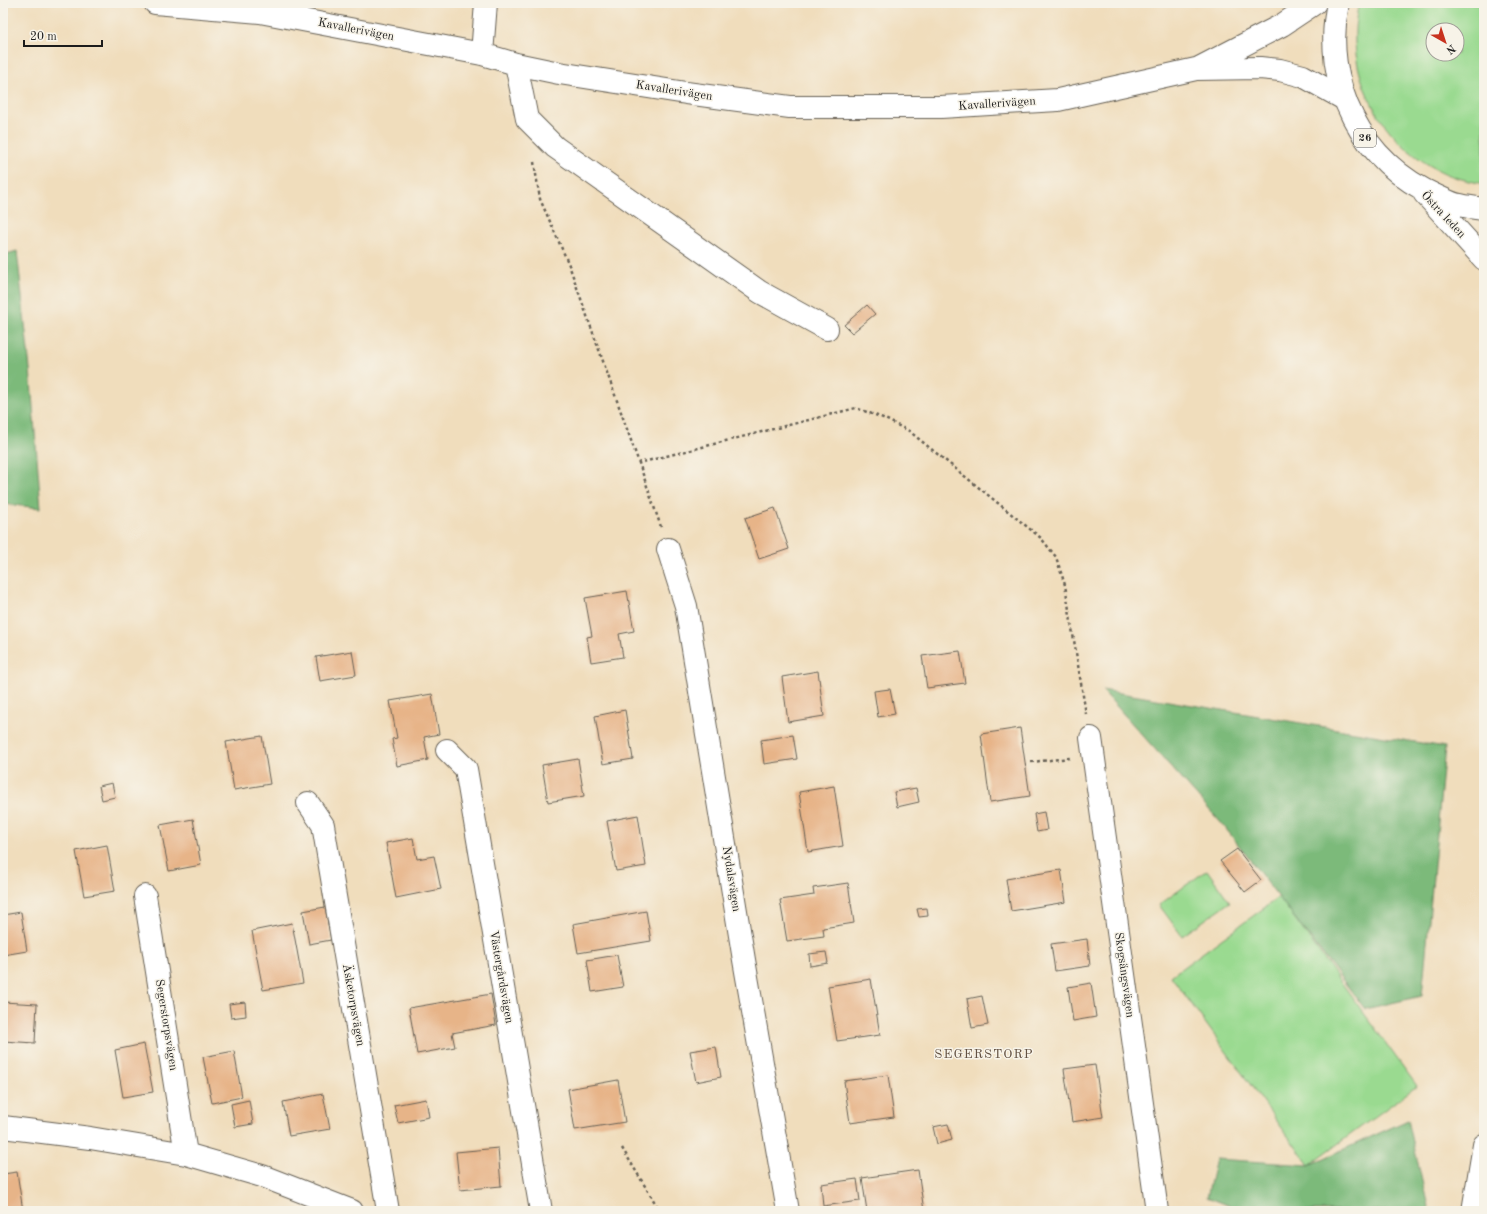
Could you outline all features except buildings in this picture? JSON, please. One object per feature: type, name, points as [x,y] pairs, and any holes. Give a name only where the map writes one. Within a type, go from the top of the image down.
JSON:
[{"type":"main road","name":"Kavallerivägen","points":[[156,3],[260,12],[482,54],[516,64],[559,73],[686,93],[790,107],[941,107],[1058,100],[1196,69]]},
{"type":"main road","points":[[482,54],[486,3]]},
{"type":"main road","points":[[1196,69],[1282,25],[1315,3]]},
{"type":"main road","name":"26","points":[[1338,3],[1334,21],[1335,60],[1344,99],[1362,134],[1387,164],[1419,188],[1459,205],[1484,209]]},
{"type":"main road","points":[[516,64],[527,119],[555,147],[760,292],[827,329]]},
{"type":"main road","points":[[1196,69],[1260,68],[1280,70],[1303,76],[1344,99]]},
{"type":"main road","name":"Östra leden","points":[[1419,188],[1484,259]]},
{"type":"main road","name":"Nydalsvägen","points":[[668,549],[686,606],[744,960],[788,1211]]},
{"type":"main road","name":"Skogsängsvägen","points":[[1092,746],[1157,1211]]},
{"type":"main road","name":"Västergårdsvägen","points":[[447,750],[466,769],[542,1211]]},
{"type":"main road","name":"Äsketorpsvägen","points":[[308,803],[323,825],[388,1211]]},
{"type":"main road","name":"Segerstorpsvägen","points":[[145,896],[186,1154]]},
{"type":"main road","points":[[3,1127],[90,1138],[186,1154],[262,1176],[352,1211]]},
{"type":"main road","points":[[1473,1211],[1484,1145]]},
{"type":"path","points":[[533,155],[540,199],[568,265],[639,463],[668,549]]},
{"type":"path","points":[[639,463],[856,408],[883,418],[909,431],[1041,538],[1056,557],[1065,585],[1092,746],[1031,762]]},
{"type":"path","points":[[622,1148],[660,1211]]},
{"type":"green space","points":[[1359,3],[1484,3],[1484,184],[1462,179],[1440,171],[1418,158],[1399,142],[1383,122],[1370,101],[1361,78],[1356,53],[1355,28]]},
{"type":"green space","points":[[17,251],[30,369],[41,508],[3,504],[3,255]]},
{"type":"green space","points":[[1102,690],[1445,747],[1422,996],[1365,1009],[1223,825]]},
{"type":"green space","points":[[1207,870],[1230,902],[1182,936],[1159,905]]},
{"type":"green space","points":[[1279,897],[1417,1086],[1309,1165],[1171,976]]},
{"type":"green space","points":[[1408,1120],[1429,1211],[1243,1211],[1207,1197],[1216,1159],[1309,1165]]},
{"type":"district","name":"SEGERSTORP","points":[[984,1054]]}]
